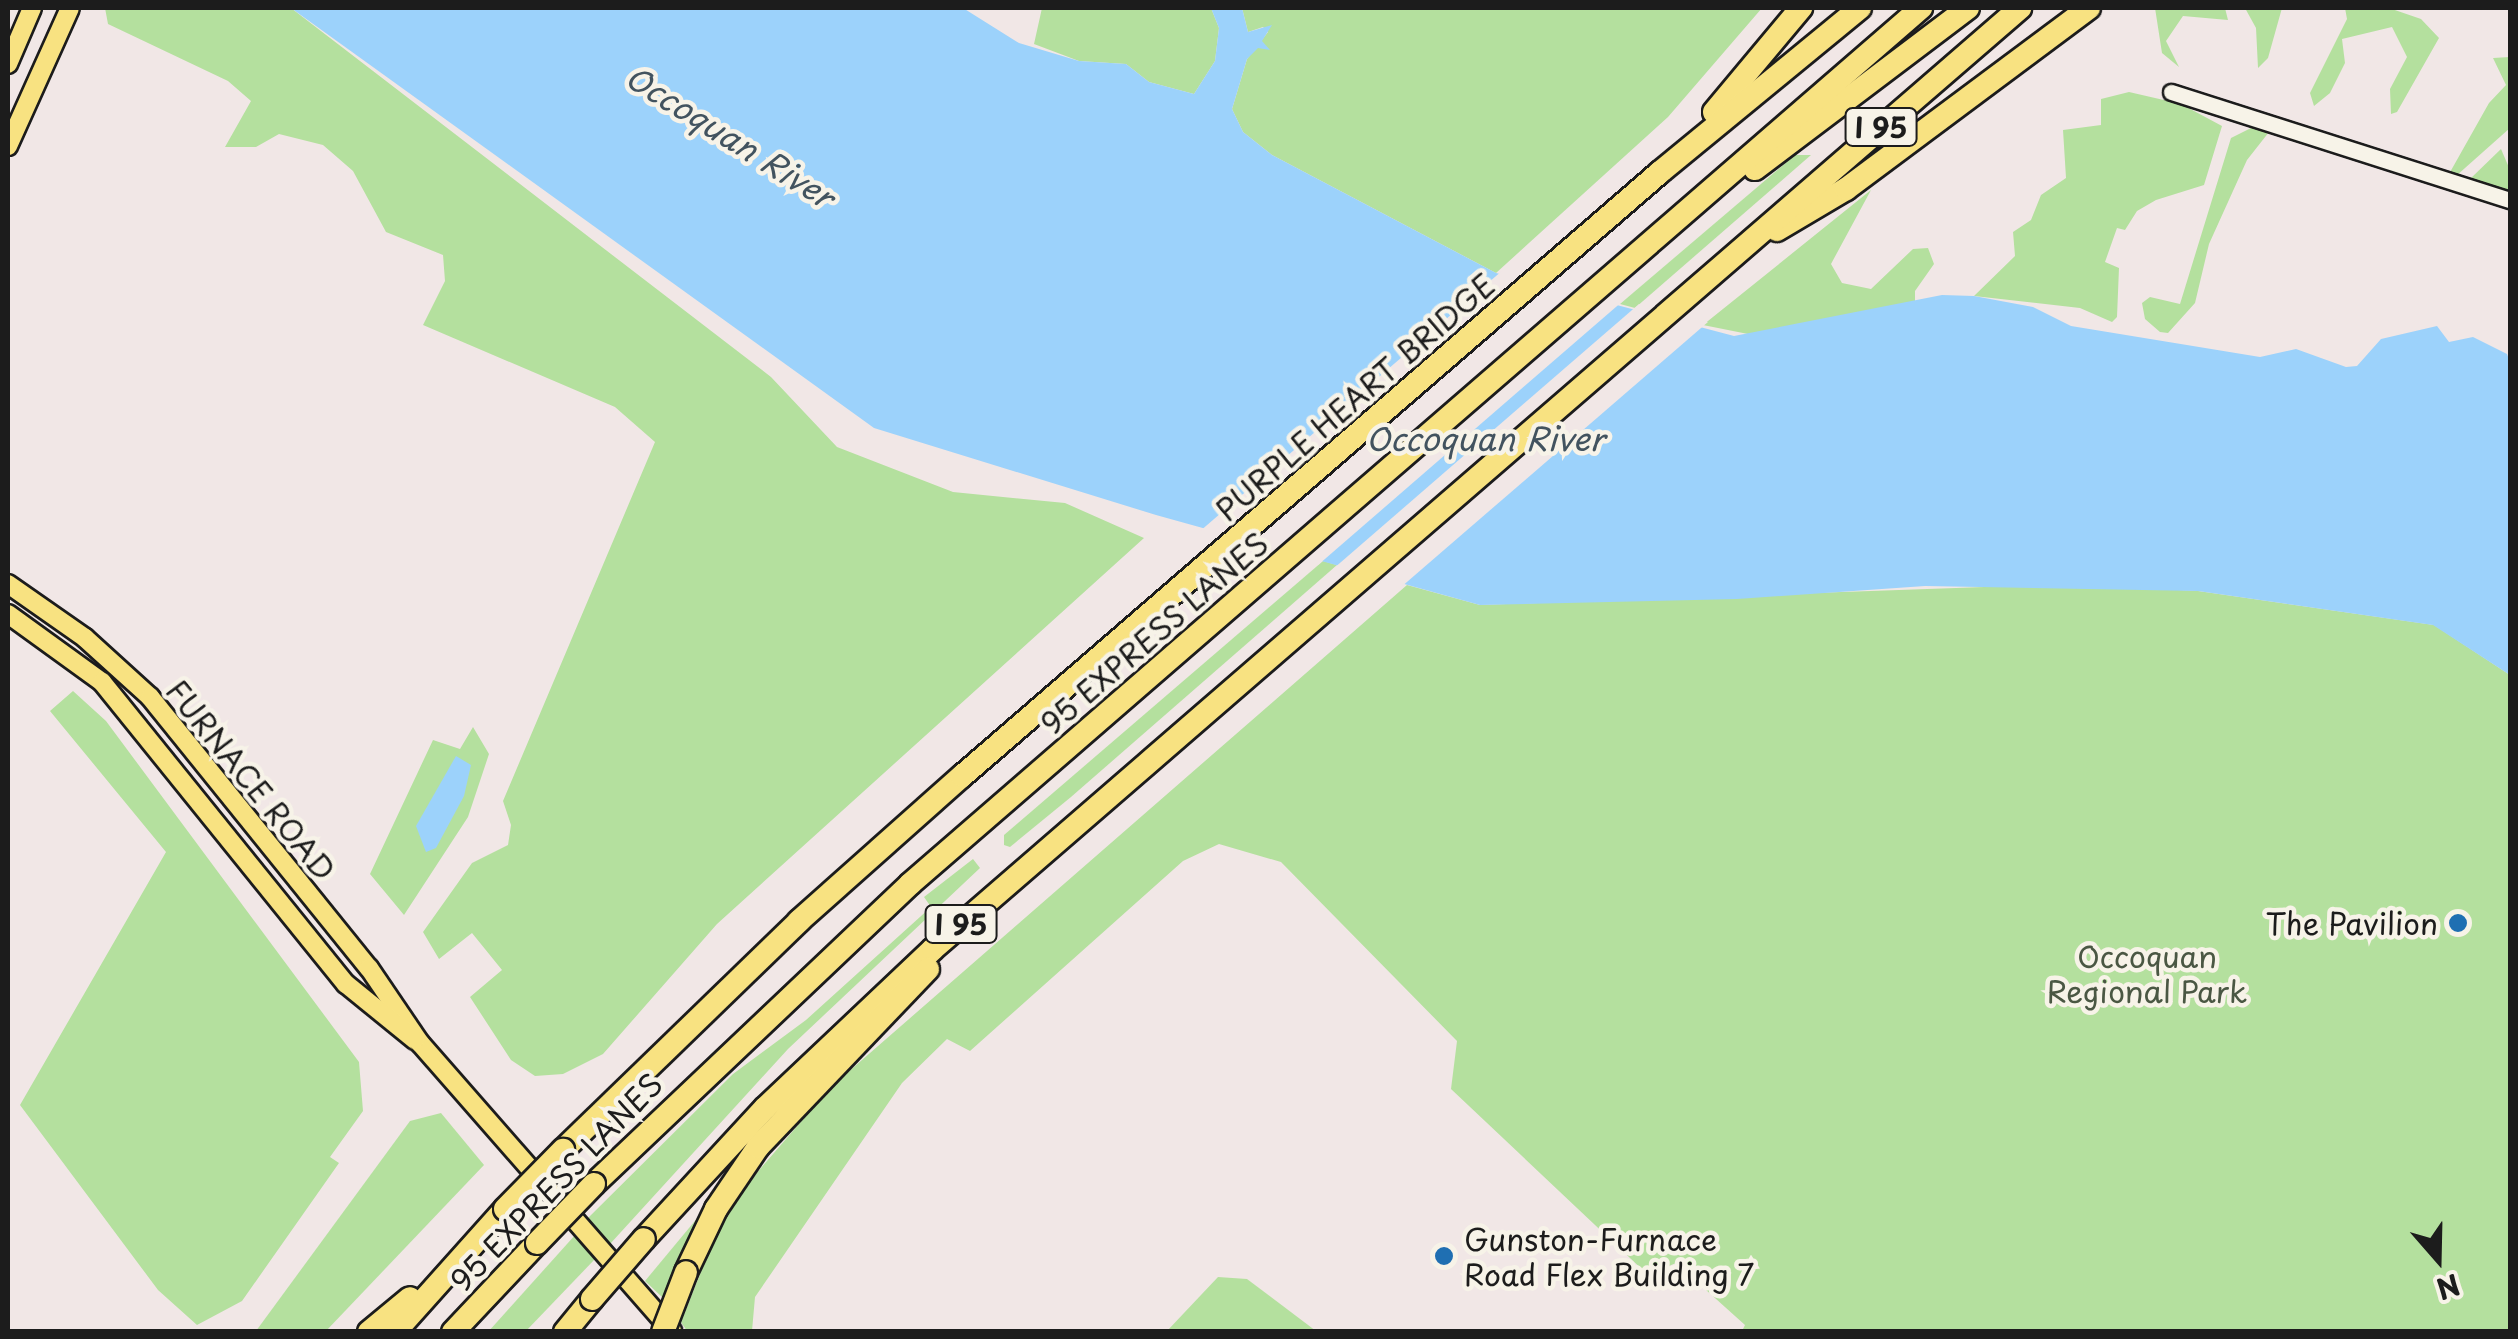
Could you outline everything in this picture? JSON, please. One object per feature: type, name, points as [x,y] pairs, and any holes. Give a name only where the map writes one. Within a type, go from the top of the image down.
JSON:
[{"type":"highway","points":[[1660,173],[1801,8]]},
{"type":"highway","points":[[1660,173],[1860,8]]},
{"type":"highway","name":"95 EXPRESS LANES","points":[[453,1332],[594,1184],[835,952],[1921,8]]},
{"type":"highway","name":"I 95","points":[[565,1332],[644,1239],[792,1080],[988,901],[2020,8]]},
{"type":"highway","points":[[1742,248],[1846,189],[2089,8]]},
{"type":"highway","points":[[1658,237],[1964,11]]},
{"type":"highway","name":"PURPLE HEART BRIDGE","points":[[463,1255],[563,1150],[799,921],[1660,173]]},
{"type":"highway","points":[[663,1332],[716,1209],[758,1148],[897,1006],[988,901]]},
{"type":"highway","points":[[369,1332],[463,1255]]},
{"type":"highway","points":[[395,1332],[463,1255]]},
{"type":"main road","points":[[8,64],[32,8]]},
{"type":"main road","points":[[8,146],[70,8]]},
{"type":"main road","name":"FURNACE ROAD","points":[[8,584],[112,660],[176,730],[370,968],[420,1043],[672,1332]]},
{"type":"main road","name":"FURNACE ROAD","points":[[8,614],[85,666],[156,747],[346,984],[384,1020],[420,1043]]},
{"type":"main road","points":[[156,747],[176,730]]},
{"type":"street","points":[[2171,92],[2510,200]]},
{"type":"green space","points":[[105,8],[291,8],[771,377],[837,447],[953,492],[1065,503],[1144,538],[717,924],[603,1054],[563,1074],[535,1076],[511,1060],[470,997],[502,970],[472,933],[439,959],[423,932],[472,863],[508,845],[511,825],[503,801],[655,442],[615,407],[423,325],[445,281],[443,255],[386,232],[353,171],[323,145],[279,134],[256,147],[225,147],[251,101],[228,81],[108,24]]},
{"type":"green space","points":[[1042,8],[1211,8],[1219,28],[1215,61],[1194,94],[1149,82],[1126,64],[1079,61],[1034,44]]},
{"type":"green space","points":[[1242,8],[1762,8],[1668,117],[1496,273],[1272,155],[1243,132],[1232,109],[1247,59],[1268,32],[1263,27],[1248,32]]},
{"type":"green space","points":[[2155,8],[2225,8],[2228,20],[2183,16],[2166,41],[2179,67],[2162,53]]},
{"type":"green space","points":[[2245,8],[2282,8],[2268,58],[2258,68],[2256,28]]},
{"type":"green space","points":[[2345,8],[2389,8],[2421,19],[2439,38],[2397,112],[2391,114],[2390,89],[2407,57],[2392,27],[2342,39],[2345,63],[2330,93],[2314,106],[2310,93],[2347,19]]},
{"type":"green space","points":[[2510,57],[2510,128],[2456,176],[2449,174],[2489,103],[2506,85],[2493,58]]},
{"type":"green space","points":[[2129,92],[2181,104],[2222,126],[2204,185],[2156,200],[2137,211],[2125,230],[2117,228],[2105,262],[2119,268],[2117,317],[2112,322],[2080,308],[1974,296],[2015,256],[2013,232],[2031,220],[2041,195],[2066,178],[2063,130],[2101,125],[2101,99]]},
{"type":"green space","points":[[2253,127],[2269,132],[2247,160],[2209,244],[2195,303],[2168,333],[2160,332],[2145,319],[2142,303],[2150,297],[2180,304],[2231,138]]},
{"type":"green space","points":[[2501,149],[2510,170],[2510,191],[2470,179]]},
{"type":"green space","points":[[1795,155],[1811,155],[1635,308],[1620,304]]},
{"type":"green space","points":[[1871,190],[1831,264],[1842,283],[1871,289],[1913,249],[1928,248],[1934,264],[1915,291],[1915,303],[1758,336],[1703,325]]},
{"type":"green space","points":[[1323,561],[1337,565],[1071,797],[1010,847],[1004,845],[1004,835]]},
{"type":"green space","name":"Occoquan Regional Park","points":[[2066,584],[2198,591],[2434,625],[2510,675],[2510,1331],[1742,1331],[1745,1325],[1676,1263],[1648,1275],[1451,1089],[1457,1041],[1281,862],[1219,844],[1183,861],[970,1051],[947,1039],[902,1083],[755,1297],[752,1331],[687,1331],[681,1322],[717,1231],[742,1190],[831,1087],[1407,585],[1480,605]]},
{"type":"green space","points":[[73,691],[106,721],[359,1062],[363,1111],[330,1157],[339,1163],[242,1301],[197,1325],[158,1290],[20,1105],[166,852],[50,711]]},
{"type":"green space","points":[[473,727],[489,754],[468,817],[404,915],[370,874],[433,740],[460,749]]},
{"type":"green space","points":[[973,859],[980,868],[788,1049],[610,1244],[587,1219],[733,1074],[806,1020],[931,907],[924,897]]},
{"type":"green space","points":[[441,1113],[484,1165],[326,1331],[256,1331],[410,1121]]},
{"type":"green space","points":[[699,1216],[675,1272],[663,1298],[645,1281]]},
{"type":"green space","points":[[576,1234],[595,1259],[526,1331],[488,1332]]},
{"type":"green space","points":[[1218,1277],[1247,1279],[1316,1331],[1167,1331]]},
{"type":"water","name":"Occoquan River","points":[[291,8],[963,8],[1019,43],[1079,61],[1126,64],[1149,82],[1194,94],[1215,61],[1219,28],[1211,8],[1242,8],[1248,32],[1272,25],[1262,41],[1270,50],[1258,48],[1247,59],[1232,109],[1243,132],[1272,155],[1496,273],[1734,336],[1942,295],[1974,296],[2033,307],[2071,326],[2260,357],[2296,349],[2346,367],[2357,366],[2381,339],[2437,326],[2449,342],[2473,337],[2507,354],[2510,362],[2510,675],[2433,625],[2198,591],[1925,586],[1737,599],[1480,605],[1156,515],[874,428]]},
{"type":"water","points":[[456,756],[471,765],[464,796],[436,848],[426,852],[416,826]]},
{"type":"pier","points":[[1503,270],[1624,300],[1318,565],[1199,532]]},
{"type":"pier","points":[[1639,304],[1708,322],[1400,588],[1333,569]]},
{"type":"place","name":"The Pavilion","points":[[2458,923]]},
{"type":"place","name":"Gunston-Furnace Road Flex Building 7","points":[[1444,1256]]}]
